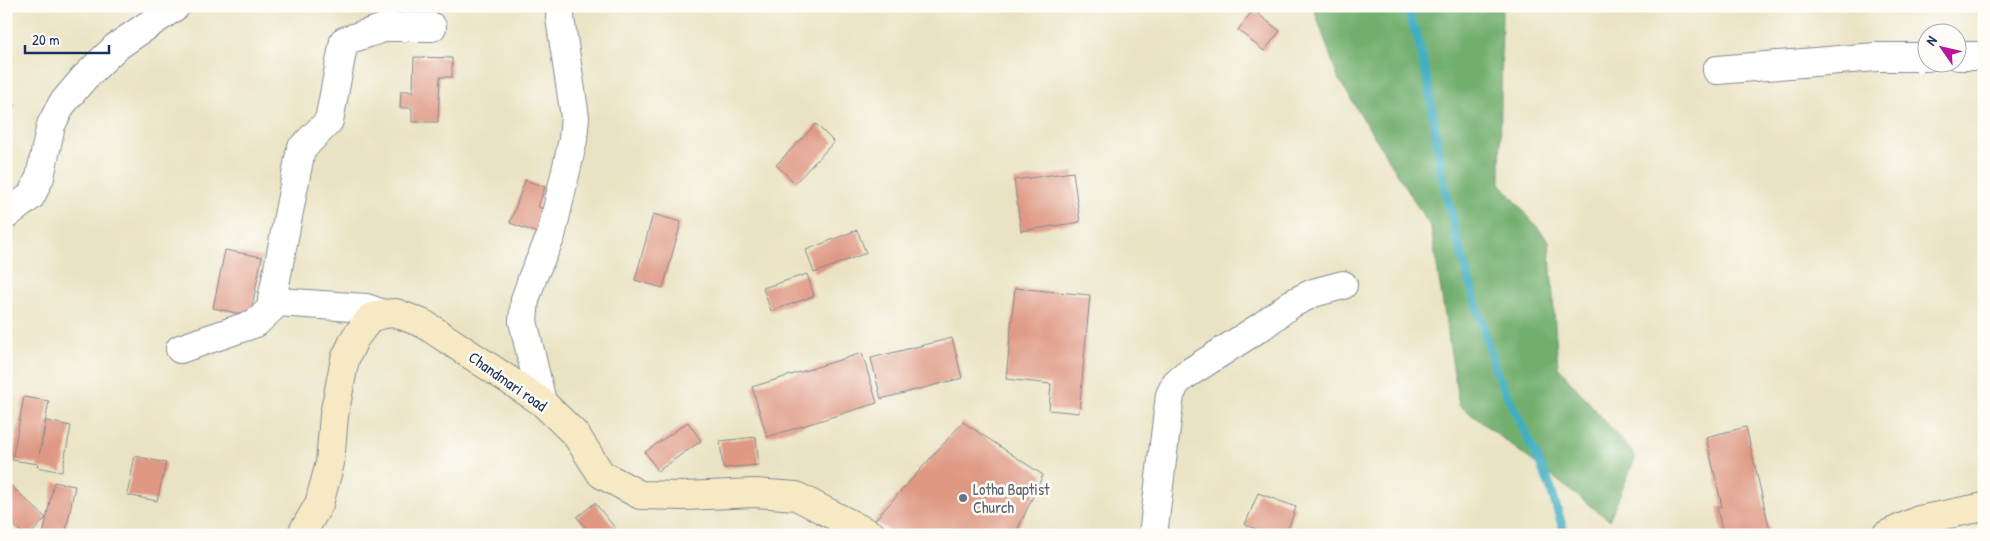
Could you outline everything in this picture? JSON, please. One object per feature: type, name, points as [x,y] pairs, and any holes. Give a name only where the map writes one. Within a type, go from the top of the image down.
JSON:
[{"type":"main road","name":"Chandmari road","points":[[383,314],[396,313],[424,324],[542,402],[576,435],[601,474],[640,494],[684,496],[755,493],[796,496],[872,535]]},
{"type":"main road","points":[[301,535],[319,504],[330,463],[334,415],[345,359],[355,338],[370,318],[383,314]]},
{"type":"main road","points":[[1886,535],[1919,520],[1983,508]]},
{"type":"street","points":[[6,216],[31,196],[40,177],[51,125],[62,104],[78,84],[116,47],[176,6]]},
{"type":"street","points":[[542,402],[523,321],[527,292],[551,236],[573,140],[575,117],[560,18],[561,6]]},
{"type":"street","points":[[383,314],[366,308],[272,300],[301,149],[329,121],[344,41],[387,27],[432,27]]},
{"type":"street","points":[[1717,70],[1876,57],[1918,56]]},
{"type":"street","points":[[1968,56],[1984,56]]},
{"type":"street","points":[[1153,535],[1170,395],[1176,383],[1262,326],[1291,304],[1313,293],[1344,284]]},
{"type":"street","points":[[180,349],[256,323],[278,302]]},
{"type":"green space","points":[[1313,6],[1502,6],[1500,183],[1549,241],[1558,367],[1636,457],[1609,520],[1459,405],[1431,228],[1338,78]]},
{"type":"building","points":[[1253,10],[1280,31],[1264,51],[1238,30]]},
{"type":"building","points":[[414,57],[452,58],[452,77],[440,77],[438,122],[412,122],[412,108],[400,108],[401,91],[413,91]]},
{"type":"building","points":[[6,98],[15,105],[6,116]]},
{"type":"building","points":[[816,124],[834,142],[795,183],[776,165]]},
{"type":"building","points":[[1073,172],[1080,222],[1021,231],[1014,180]]},
{"type":"building","points":[[525,180],[545,187],[538,207],[551,212],[543,235],[510,223]]},
{"type":"building","points":[[653,214],[681,222],[663,288],[635,280]]},
{"type":"building","points":[[857,230],[866,253],[814,273],[806,250]]},
{"type":"building","points":[[225,250],[262,257],[250,316],[213,308]]},
{"type":"building","points":[[807,274],[814,296],[771,311],[763,288]]},
{"type":"building","points":[[1015,288],[1090,295],[1079,413],[1049,410],[1051,384],[1006,379]]},
{"type":"building","points":[[952,338],[962,378],[881,399],[871,358]]},
{"type":"building","points":[[862,353],[877,403],[767,437],[752,387]]},
{"type":"building","points":[[24,397],[49,401],[39,456],[46,421],[71,426],[62,472],[37,467],[38,464],[12,460]]},
{"type":"building","points":[[688,422],[701,441],[658,471],[645,452]]},
{"type":"building","name":"Lotha Baptist Church","points":[[963,422],[1043,475],[1015,535],[896,535],[874,521]]},
{"type":"building","points":[[1746,427],[1771,535],[1723,535],[1717,507],[1722,506],[1706,437]]},
{"type":"building","points":[[756,437],[759,465],[723,468],[720,441]]},
{"type":"building","points":[[135,456],[166,463],[157,501],[127,495]]},
{"type":"building","points":[[6,481],[46,518],[30,535],[24,535],[6,518]]},
{"type":"building","points":[[54,482],[75,486],[65,535],[43,535]]},
{"type":"building","points":[[1258,493],[1296,507],[1286,535],[1259,535],[1261,531],[1245,525]]},
{"type":"building","points":[[595,503],[616,529],[609,535],[592,535],[577,517]]},
{"type":"waterway","points":[[1406,6],[1418,40],[1429,87],[1443,182],[1460,249],[1496,371],[1549,483],[1565,535]]},
{"type":"place","name":"Lotha Baptist Church","points":[[963,498]]}]
